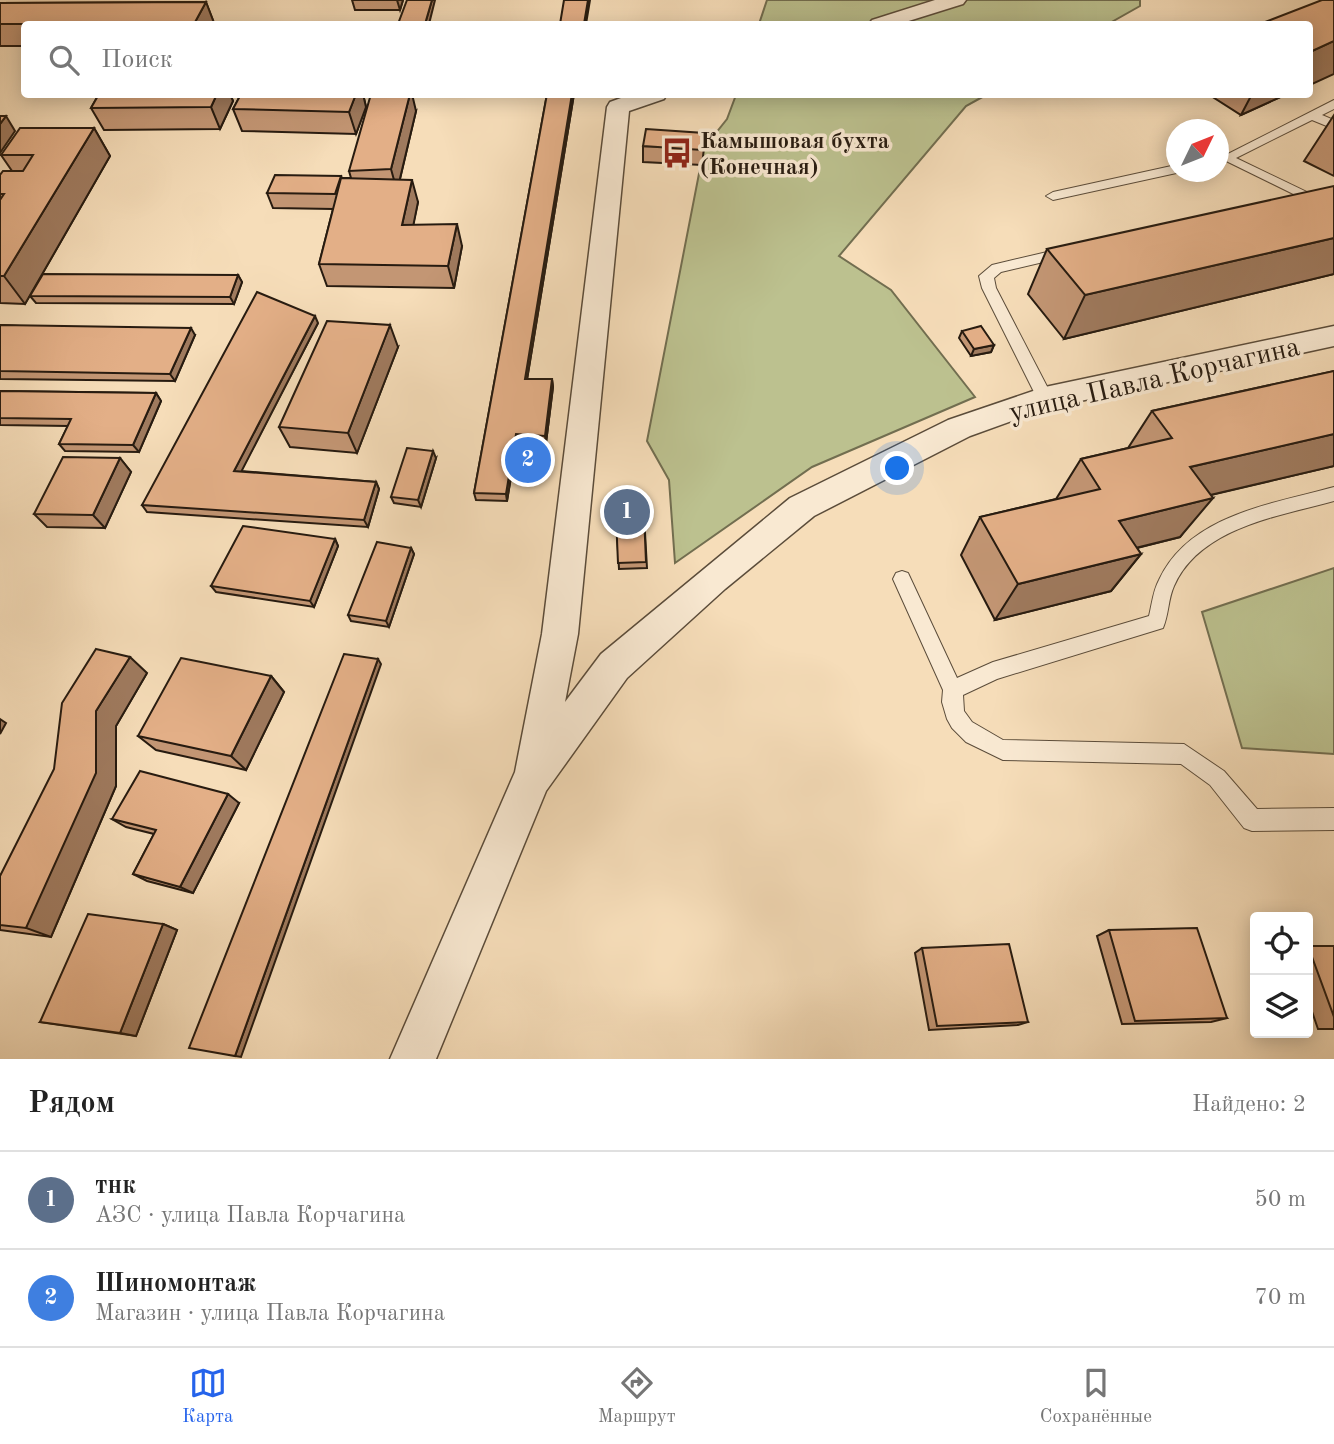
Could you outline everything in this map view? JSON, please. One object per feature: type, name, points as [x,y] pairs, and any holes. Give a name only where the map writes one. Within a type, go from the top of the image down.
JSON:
[{"type":"street","points":[[888,21],[956,0]]},
{"type":"street","points":[[532,778],[559,634],[618,107],[644,98]]},
{"type":"street","name":"улица Павла Корчагина","points":[[414,1059],[532,778],[614,666],[713,579],[802,507],[959,428],[1045,398],[1334,337]]},
{"type":"lane","points":[[1229,155],[1334,104]]},
{"type":"lane","points":[[1312,115],[1334,125]]},
{"type":"lane","points":[[1229,161],[1334,210]]},
{"type":"lane","points":[[1053,196],[1166,171]]},
{"type":"lane","points":[[1282,205],[1314,201]]},
{"type":"lane","points":[[1045,398],[989,288],[986,276],[997,268],[1078,250]]},
{"type":"lane","points":[[953,690],[993,671],[1156,622],[1167,581],[1185,555],[1226,526],[1334,494]]},
{"type":"lane","points":[[902,579],[953,690],[951,701],[957,722],[977,740],[1003,750],[1184,754],[1217,778],[1252,820],[1334,819]]},
{"type":"green space","points":[[767,0],[1140,0],[1140,6],[1113,21],[760,21]]},
{"type":"green space","points":[[735,98],[981,98],[966,106],[839,256],[891,290],[975,397],[812,467],[675,563],[669,480],[647,441],[704,148],[727,119]]},
{"type":"green space","points":[[1334,568],[1334,754],[1242,748],[1202,612]]},
{"type":"building","points":[[407,0],[432,0],[426,21],[399,21]]},
{"type":"building","points":[[564,0],[588,0],[584,21],[560,21]]},
{"type":"building","points":[[1322,0],[1334,0],[1334,41],[1313,51],[1313,21],[1268,21]]},
{"type":"building","points":[[206,2],[196,21],[21,21],[21,24],[0,24],[0,3]]},
{"type":"building","points":[[97,98],[215,98],[211,107],[91,108]]},
{"type":"building","points":[[239,98],[354,98],[349,112],[233,109]]},
{"type":"building","points":[[370,98],[409,98],[391,169],[349,171]]},
{"type":"building","points":[[546,98],[571,98],[525,379],[552,379],[545,436],[516,434],[506,494],[474,493]]},
{"type":"building","points":[[20,128],[94,128],[4,276],[0,276],[0,200],[4,194],[0,194],[0,175],[3,171],[23,171],[33,155],[1,155]]},
{"type":"building","points":[[646,129],[704,133],[702,150],[643,146]]},
{"type":"building","points":[[275,175],[341,176],[335,194],[267,193]]},
{"type":"building","points":[[341,178],[412,180],[402,225],[457,224],[448,266],[319,264]]},
{"type":"building","points":[[1334,186],[1334,238],[1085,295],[1047,249]]},
{"type":"building","points":[[43,274],[238,275],[230,297],[30,296]]},
{"type":"building","points":[[257,292],[315,316],[234,471],[376,482],[364,520],[142,505]]},
{"type":"building","points":[[327,321],[390,325],[348,433],[279,427]]},
{"type":"building","points":[[0,325],[191,328],[170,374],[0,371]]},
{"type":"building","points":[[981,326],[994,345],[974,349],[962,331]]},
{"type":"building","points":[[1334,371],[1334,434],[1190,467],[1213,498],[1119,521],[1141,554],[1018,584],[980,517],[1100,489],[1081,459],[1172,438],[1152,411]]},
{"type":"building","points":[[0,391],[156,393],[133,445],[59,444],[71,419],[0,418]]},
{"type":"building","points":[[407,448],[433,451],[418,500],[391,497]]},
{"type":"building","points":[[63,457],[120,458],[93,515],[34,514]]},
{"type":"building","points":[[644,515],[646,562],[618,563],[616,516]]},
{"type":"building","points":[[243,526],[335,539],[310,601],[211,586]]},
{"type":"building","points":[[377,542],[411,548],[386,621],[348,615]]},
{"type":"building","points":[[96,649],[130,657],[96,711],[96,773],[26,928],[0,925],[0,876],[54,769],[62,703]]},
{"type":"building","points":[[344,654],[378,659],[235,1056],[189,1048]]},
{"type":"building","points":[[181,658],[271,676],[231,756],[138,736]]},
{"type":"building","points":[[140,771],[228,794],[180,887],[133,874],[156,830],[112,819]]},
{"type":"building","points":[[88,914],[163,924],[120,1033],[40,1022]]},
{"type":"building","points":[[1197,928],[1227,1018],[1135,1021],[1109,930]]},
{"type":"building","points":[[1009,944],[1028,1022],[937,1026],[922,948]]},
{"type":"building","points":[[1313,946],[1334,946],[1334,1017],[1313,960]]},
{"type":"place","name":"Камышовая бухта (Конечная)","points":[[677,153]]},
{"type":"place","name":"Шиномонтаж","points":[[528,460]]},
{"type":"place","name":"тнк","points":[[627,512]]}]
